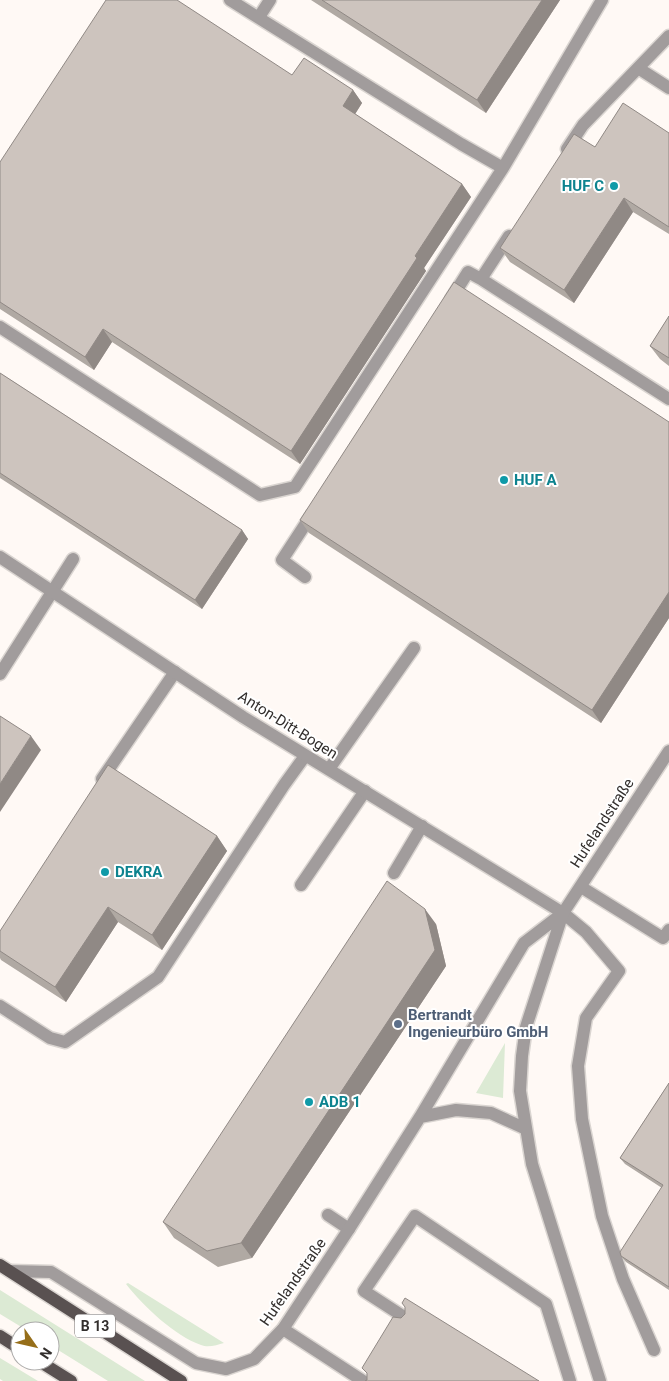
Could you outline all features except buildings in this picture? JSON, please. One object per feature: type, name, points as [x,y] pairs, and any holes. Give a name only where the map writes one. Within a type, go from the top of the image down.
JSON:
[{"type":"main road","name":"B 13","points":[[5,1268],[181,1381]]},
{"type":"main road","points":[[55,1371],[71,1381]]},
{"type":"street","points":[[230,0],[460,144],[503,168]]},
{"type":"street","points":[[258,17],[270,0]]},
{"type":"street","points":[[0,327],[260,495],[295,487],[503,168],[602,0]]},
{"type":"street","points":[[561,158],[583,125],[669,36]]},
{"type":"street","points":[[638,68],[669,88]]},
{"type":"street","points":[[481,279],[518,222]]},
{"type":"street","points":[[442,313],[468,272],[669,398]]},
{"type":"street","points":[[305,577],[282,560],[320,502]]},
{"type":"street","name":"Anton-Ditt-Bogen","points":[[0,556],[305,756],[563,913],[586,932],[619,972],[586,1018],[578,1066],[582,1119],[602,1216],[623,1279],[654,1350]]},
{"type":"street","points":[[0,674],[54,592],[73,559]]},
{"type":"street","points":[[329,769],[414,648]]},
{"type":"street","points":[[93,793],[175,672]]},
{"type":"street","points":[[0,1006],[50,1038],[65,1042],[158,977],[305,756]]},
{"type":"street","name":"Hufelandstraße","points":[[600,1381],[532,1164],[524,1128],[520,1091],[526,1027],[563,913],[667,759]]},
{"type":"street","points":[[301,885],[365,791]]},
{"type":"street","points":[[394,873],[422,826]]},
{"type":"street","points":[[581,887],[663,938],[669,930]]},
{"type":"street","name":"Hufelandstraße","points":[[5,1268],[51,1272],[196,1363],[226,1369],[254,1359],[283,1329],[349,1229],[420,1117],[524,943],[563,913]]},
{"type":"street","points":[[420,1117],[456,1110],[492,1113],[524,1128]]},
{"type":"street","points":[[328,1215],[349,1229]]},
{"type":"street","points":[[401,1315],[364,1291],[414,1216],[546,1304],[570,1381]]},
{"type":"street","points":[[283,1329],[363,1381]]},
{"type":"green space","points":[[505,1043],[503,1098],[476,1093]]},
{"type":"green space","points":[[128,1283],[224,1343],[204,1346],[181,1335],[150,1311],[126,1284]]},
{"type":"green space","points":[[0,1290],[49,1321],[12,1321],[0,1314]]},
{"type":"green space","points":[[60,1328],[145,1381],[108,1381],[60,1351]]},
{"type":"green space","points":[[0,1358],[10,1364],[10,1371],[21,1371],[38,1381],[3,1381],[0,1379]]},
{"type":"place","name":"HUF C","points":[[614,186]]},
{"type":"place","name":"HUF A","points":[[504,480]]},
{"type":"place","name":"DEKRA","points":[[105,872]]},
{"type":"place","name":"Bertrandt Ingenieurbüro GmbH","points":[[398,1024]]},
{"type":"place","name":"ADB 1","points":[[309,1102]]}]
